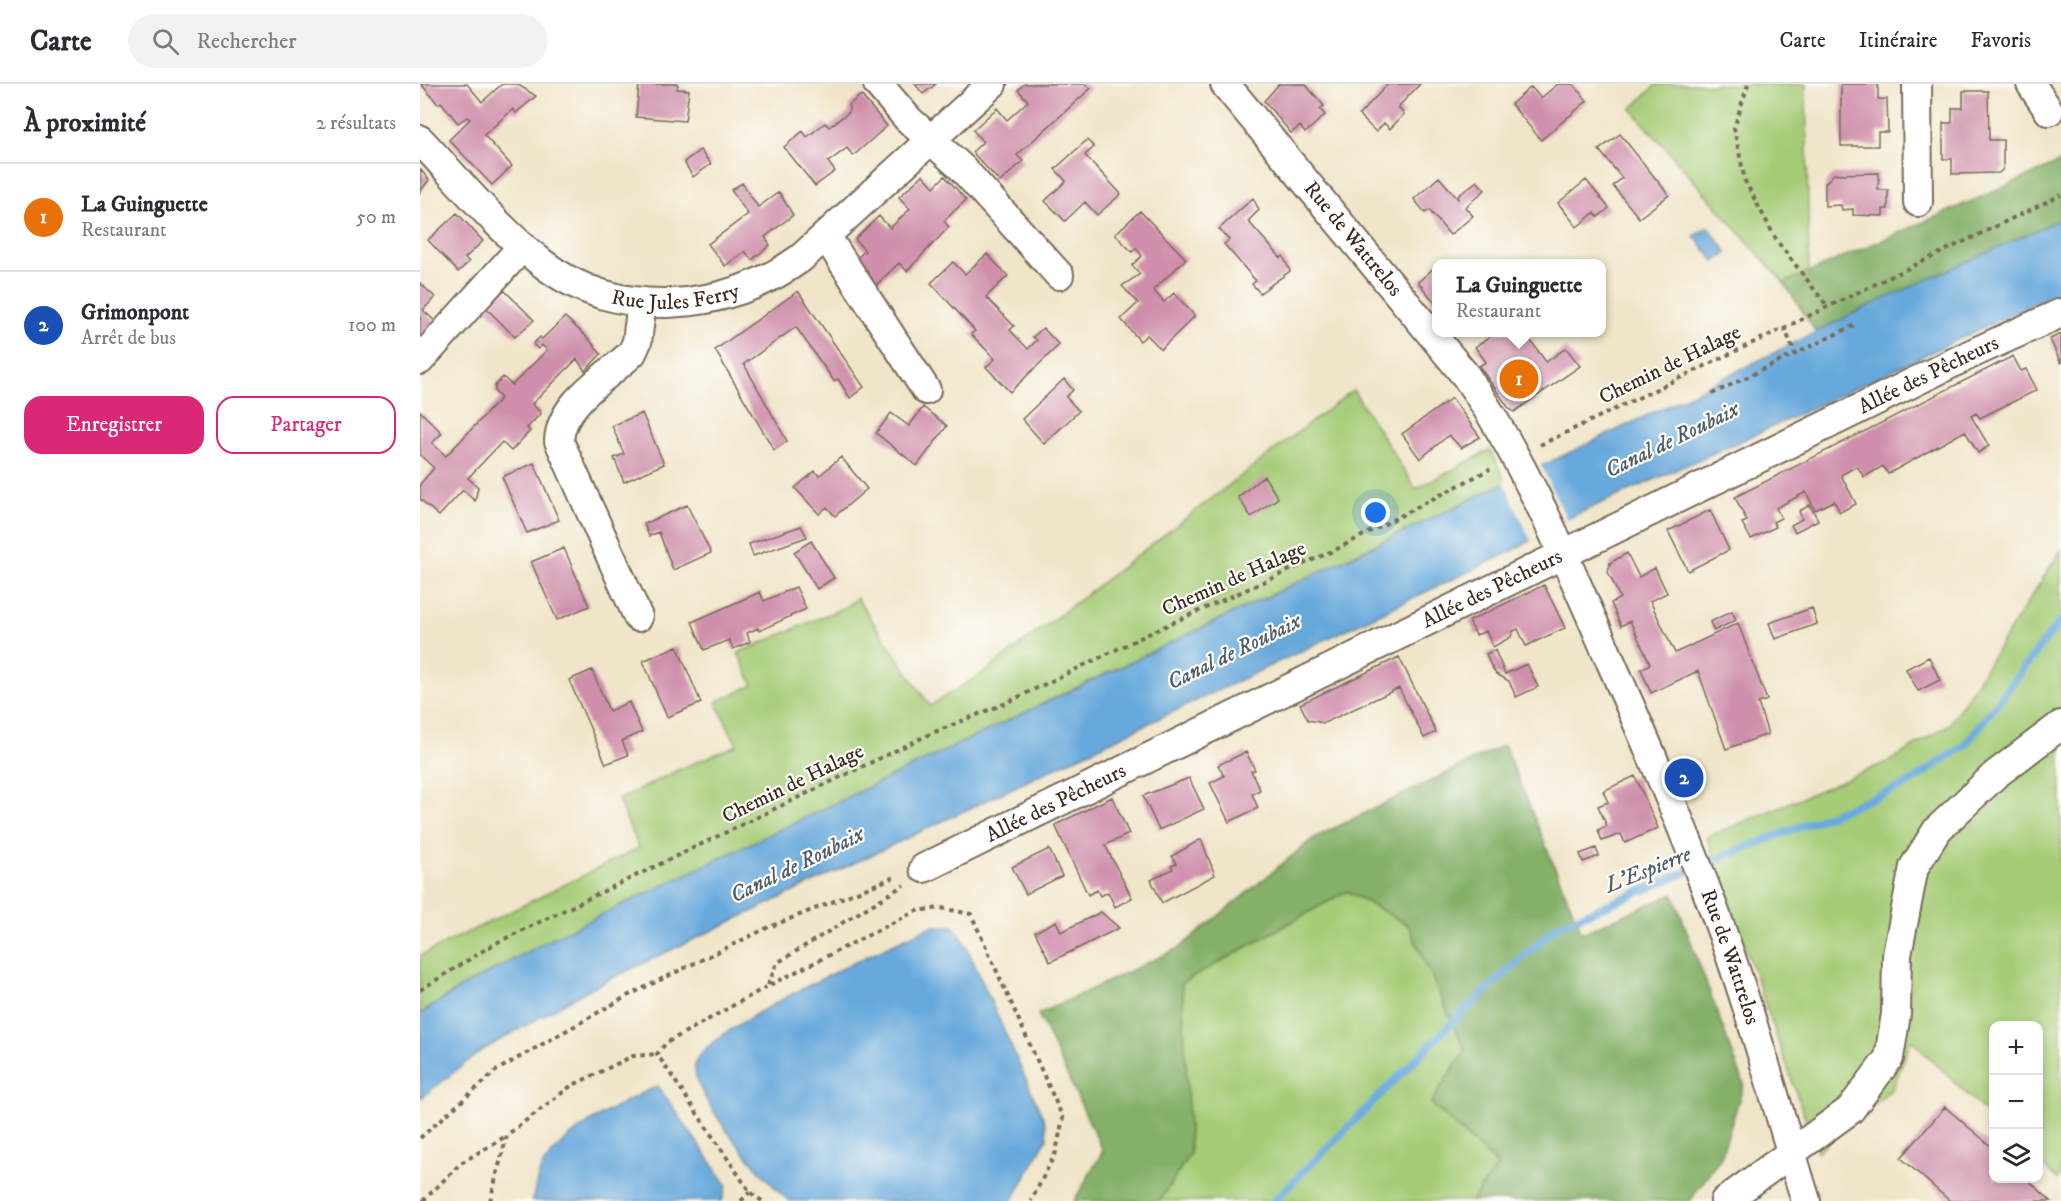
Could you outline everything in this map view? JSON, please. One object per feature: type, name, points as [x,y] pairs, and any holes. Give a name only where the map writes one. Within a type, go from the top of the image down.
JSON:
[{"type":"street","points":[[878,84],[908,119],[962,168],[1059,275]]},
{"type":"street","name":"Rue Jules Ferry","points":[[420,140],[522,247],[564,278],[592,290],[642,303],[694,302],[755,286],[780,274],[826,236],[992,84]]},
{"type":"street","name":"Rue de Wattrelos","points":[[1226,84],[1432,335]]},
{"type":"street","points":[[1917,84],[1918,202]]},
{"type":"street","points":[[2031,84],[2049,111]]},
{"type":"street","points":[[826,236],[926,390]]},
{"type":"street","points":[[420,360],[522,247]]},
{"type":"street","points":[[638,617],[559,441],[560,425],[570,410],[632,353],[637,342],[642,303]]},
{"type":"street","name":"Allée des Pêcheurs","points":[[924,868],[1560,550],[2061,312]]},
{"type":"street","name":"Rue de Wattrelos","points":[[1434,337],[1487,406],[1515,457],[1560,550],[1689,844],[1744,995],[1806,1201]]},
{"type":"street","points":[[1725,1201],[1850,1110],[1889,1058],[1896,1014],[1898,955],[1914,867],[1937,830],[1995,775],[2061,725]]},
{"type":"path","points":[[1748,84],[1734,128],[1745,181],[1777,241],[1828,308]]},
{"type":"path","name":"Chemin de Halage","points":[[420,990],[494,944],[930,734],[1006,703],[1173,622],[1337,549],[1515,457],[2061,195]]},
{"type":"path","points":[[1712,394],[1855,324]]},
{"type":"path","points":[[1784,327],[1795,353]]},
{"type":"path","points":[[768,986],[777,963],[898,889],[924,868]]},
{"type":"path","points":[[420,1138],[497,1070],[630,995],[767,928],[885,880],[924,868]]},
{"type":"path","points":[[423,1201],[461,1163],[507,1136],[571,1086],[633,1056],[657,1054],[666,1043],[768,986],[916,911],[941,908],[971,914],[1063,1118],[1056,1152],[1031,1201]]},
{"type":"path","points":[[657,1054],[750,1192],[762,1201]]},
{"type":"path","points":[[490,1201],[507,1136]]},
{"type":"path","points":[[741,1201],[750,1192]]},
{"type":"green space","points":[[1657,84],[1806,84],[1809,272],[1784,283],[1631,109]]},
{"type":"green space","points":[[2061,162],[2061,219],[1816,332],[1784,283]]},
{"type":"green space","points":[[1353,390],[1416,489],[1490,450],[1506,482],[557,936],[462,987],[420,1014],[420,956],[639,848],[618,800],[678,770],[737,745],[716,702],[753,685],[738,653],[845,607],[857,598],[930,706],[988,670]]},
{"type":"green space","points":[[2061,550],[2061,1175],[2057,1179],[2043,1166],[2043,1021],[1989,1021],[1989,1115],[1911,1040],[1893,1088],[1817,1152],[1707,837],[1892,760],[1950,724]]},
{"type":"green space","points":[[1504,745],[1582,933],[1673,894],[1744,1084],[1721,1157],[1690,1201],[1471,1201],[1498,1165],[1431,1103],[1465,1050],[1408,925],[1347,891],[1182,983],[1190,1153],[1160,1201],[1074,1201],[1103,1151],[1038,1014],[1179,948],[1314,838]]},
{"type":"green space","points":[[1347,891],[1408,925],[1465,1050],[1431,1103],[1498,1166],[1471,1201],[1160,1201],[1190,1153],[1182,983]]},
{"type":"water","name":"Canal de Roubaix","points":[[2061,219],[2061,291],[1774,426],[1575,515],[1512,551],[591,988],[481,1051],[420,1099],[420,1014],[462,987],[557,936],[1669,405],[1860,310]]},
{"type":"water","points":[[1708,227],[1727,252],[1715,262],[1694,236]]},
{"type":"water","points":[[932,926],[953,926],[964,941],[1045,1122],[1047,1138],[1012,1201],[789,1201],[747,1156],[714,1113],[702,1092],[696,1074],[696,1061],[708,1046],[766,1009],[843,968]]},
{"type":"water","points":[[658,1086],[727,1185],[722,1201],[532,1201],[543,1165],[565,1140],[611,1109]]},
{"type":"pier","points":[[1540,463],[1568,522],[1532,543],[1503,480]]},
{"type":"building","points":[[421,84],[467,84],[482,102],[502,84],[517,84],[536,96],[516,113],[513,109],[484,135],[512,166],[492,185],[449,140],[470,119],[467,117],[458,123],[441,102],[438,104]]},
{"type":"building","points":[[639,84],[678,84],[677,89],[689,90],[685,121],[636,117]]},
{"type":"building","points":[[915,84],[936,84],[923,94]]},
{"type":"building","points":[[1024,84],[1085,84],[1091,88],[1017,155],[1023,161],[1000,182],[972,152],[983,142],[973,130],[997,108],[1007,120],[1028,101],[1018,90]]},
{"type":"building","points":[[1279,84],[1305,84],[1324,106],[1320,109],[1325,115],[1305,133],[1300,126],[1291,133],[1264,101]]},
{"type":"building","points":[[1388,84],[1420,84],[1398,107],[1404,114],[1390,129],[1384,123],[1376,132],[1359,115]]},
{"type":"building","points":[[1558,84],[1573,84],[1587,101],[1541,140],[1511,104],[1531,87],[1541,98]]},
{"type":"building","points":[[1841,84],[1878,84],[1878,99],[1887,99],[1888,132],[1878,132],[1878,146],[1841,146]]},
{"type":"building","points":[[1963,91],[1988,91],[1989,140],[2003,140],[2003,169],[1999,173],[1952,174],[1952,159],[1943,159],[1943,123],[1952,123],[1952,108],[1963,108]]},
{"type":"building","points":[[861,95],[887,126],[853,156],[847,148],[828,162],[835,171],[815,186],[784,147],[803,131],[807,137],[825,123],[829,127],[849,112],[849,105]]},
{"type":"building","points":[[1620,134],[1669,195],[1639,218],[1613,186],[1622,178],[1599,150]]},
{"type":"building","points":[[1087,140],[1094,147],[1085,155],[1121,194],[1097,215],[1085,202],[1065,221],[1045,201],[1066,181],[1055,169]]},
{"type":"building","points":[[700,150],[711,164],[693,177],[684,162]]},
{"type":"building","points":[[420,169],[429,180],[420,192]]},
{"type":"building","points":[[1879,173],[1878,190],[1888,190],[1888,209],[1883,209],[1883,216],[1853,215],[1853,209],[1842,210],[1841,205],[1825,206],[1825,183],[1834,174]]},
{"type":"building","points":[[923,175],[934,187],[945,176],[966,200],[944,221],[949,227],[907,271],[899,263],[872,289],[852,262],[865,251],[855,239],[879,216],[890,228],[910,209],[899,197]]},
{"type":"building","points":[[1439,177],[1458,199],[1459,195],[1477,181],[1485,190],[1465,207],[1473,216],[1450,235],[1429,210],[1425,213],[1414,199]]},
{"type":"building","points":[[1586,180],[1609,208],[1598,217],[1594,213],[1577,227],[1558,203]]},
{"type":"building","points":[[742,183],[758,207],[779,192],[793,215],[765,237],[770,245],[752,260],[745,251],[725,266],[708,244],[748,214],[731,190]]},
{"type":"building","points":[[1253,198],[1259,210],[1248,221],[1281,258],[1283,256],[1290,271],[1260,293],[1252,284],[1256,281],[1224,244],[1229,240],[1219,229]]},
{"type":"building","points":[[1140,211],[1186,259],[1153,290],[1164,302],[1174,293],[1195,316],[1161,349],[1147,335],[1140,341],[1121,319],[1138,303],[1122,286],[1140,274],[1132,265],[1142,256],[1136,248],[1132,252],[1115,234]]},
{"type":"building","points":[[457,213],[483,241],[465,258],[469,262],[458,272],[428,240]]},
{"type":"building","points":[[987,254],[1008,276],[986,297],[1014,326],[1010,330],[1028,349],[1037,340],[1033,337],[1043,328],[1059,345],[1010,392],[986,367],[995,359],[971,334],[975,331],[931,283],[953,262],[965,274]]},
{"type":"building","points":[[1432,270],[1432,299],[1418,282]]},
{"type":"building","points":[[420,283],[435,297],[423,310],[438,324],[424,339],[420,335]]},
{"type":"building","points":[[504,290],[534,320],[515,337],[486,308]]},
{"type":"building","points":[[798,291],[864,387],[850,398],[838,379],[834,381],[796,327],[744,364],[787,441],[774,450],[715,350]]},
{"type":"building","points":[[565,317],[589,339],[601,354],[585,371],[577,359],[532,404],[541,413],[527,428],[530,431],[511,451],[502,442],[468,478],[478,487],[475,501],[463,490],[439,516],[420,499],[420,484],[434,468],[420,455],[420,411],[442,433],[432,443],[446,456],[501,398],[495,392],[495,386],[503,377],[512,385],[547,350],[542,345],[538,349],[533,344],[540,337],[542,339]]},
{"type":"building","points":[[2061,334],[2061,364],[2050,339]]},
{"type":"building","points":[[1490,337],[1528,337],[1546,362],[1566,348],[1580,366],[1514,412],[1479,366],[1486,362],[1475,347]]},
{"type":"building","points":[[2013,356],[2021,371],[2026,369],[2037,390],[1980,418],[1976,413],[1971,416],[1989,446],[1978,453],[1965,431],[1888,474],[1883,466],[1864,477],[1857,466],[1841,475],[1856,504],[1840,512],[1834,501],[1815,510],[1806,492],[1776,508],[1781,518],[1773,522],[1776,527],[1751,539],[1742,523],[1747,521],[1735,497]]},
{"type":"building","points":[[1064,379],[1073,390],[1066,397],[1079,411],[1044,444],[1022,419]]},
{"type":"building","points":[[1452,398],[1480,437],[1461,448],[1449,435],[1420,459],[1402,434]]},
{"type":"building","points":[[923,407],[947,426],[917,466],[876,433],[891,413],[909,426]]},
{"type":"building","points":[[642,413],[664,464],[624,482],[614,458],[624,454],[612,426]]},
{"type":"building","points":[[841,457],[867,489],[835,516],[827,507],[819,514],[795,488],[815,471],[819,476]]},
{"type":"building","points":[[534,463],[559,520],[527,533],[502,477]]},
{"type":"building","points":[[1264,476],[1278,498],[1251,517],[1238,497]]},
{"type":"building","points":[[687,505],[711,553],[673,570],[659,532],[649,536],[644,524]]},
{"type":"building","points":[[1810,505],[1818,520],[1795,532],[1791,525],[1802,519],[1799,511]]},
{"type":"building","points":[[1710,510],[1729,550],[1688,571],[1668,531]]},
{"type":"building","points":[[801,526],[807,537],[753,556],[749,544]]},
{"type":"building","points":[[811,541],[834,578],[817,589],[794,552]]},
{"type":"building","points":[[564,548],[589,606],[557,620],[531,562]]},
{"type":"building","points":[[1627,553],[1639,577],[1655,568],[1667,593],[1650,601],[1675,653],[1738,623],[1767,700],[1758,703],[1768,734],[1726,749],[1698,671],[1651,693],[1641,669],[1650,664],[1630,621],[1621,626],[1611,603],[1620,598],[1608,572],[1610,563]]},
{"type":"building","points":[[1544,585],[1565,628],[1526,646],[1518,629],[1513,631],[1511,637],[1493,647],[1486,631],[1476,635],[1469,621]]},
{"type":"building","points":[[796,587],[806,609],[759,631],[758,628],[747,633],[750,642],[733,649],[729,640],[704,650],[692,622],[760,592],[764,601]]},
{"type":"building","points":[[1812,608],[1817,624],[1775,639],[1769,623]]},
{"type":"building","points":[[1732,611],[1736,620],[1714,631],[1710,622]]},
{"type":"building","points":[[677,646],[701,703],[667,717],[643,661]]},
{"type":"building","points":[[1495,650],[1505,674],[1527,664],[1538,687],[1516,697],[1509,681],[1496,674],[1490,664],[1486,654]]},
{"type":"building","points":[[1399,657],[1436,732],[1424,738],[1399,688],[1324,723],[1308,720],[1300,704]]},
{"type":"building","points":[[1929,657],[1940,680],[1918,691],[1906,669]]},
{"type":"building","points":[[592,670],[609,711],[629,702],[642,732],[622,741],[628,755],[606,764],[569,680]]},
{"type":"building","points":[[1246,752],[1255,770],[1251,771],[1260,790],[1252,794],[1258,808],[1229,822],[1210,783],[1224,776],[1218,765]]},
{"type":"building","points":[[1635,776],[1658,828],[1625,843],[1621,834],[1602,841],[1598,830],[1607,826],[1598,806],[1608,802],[1603,791]]},
{"type":"building","points":[[1189,778],[1204,809],[1159,830],[1143,796]]},
{"type":"building","points":[[1112,797],[1129,834],[1105,845],[1132,898],[1115,907],[1108,892],[1100,896],[1097,890],[1088,895],[1055,825]]},
{"type":"building","points":[[1201,839],[1215,875],[1162,903],[1151,880],[1173,869],[1171,866],[1176,864],[1172,856]]},
{"type":"building","points":[[1596,848],[1599,856],[1583,862],[1580,854]]},
{"type":"building","points":[[1049,849],[1062,876],[1026,894],[1012,867]]},
{"type":"building","points":[[1101,912],[1119,928],[1050,962],[1035,932],[1056,921],[1061,932]]},
{"type":"building","points":[[1945,1107],[1989,1145],[1989,1183],[2031,1183],[2051,1201],[1950,1201],[1901,1158]]},
{"type":"waterway","name":"L'Espierre","points":[[1274,1201],[1463,1012],[1557,926],[1720,858],[1906,785],[1964,746],[2061,620]]},
{"type":"place","name":"La Guinguette","points":[[1519,379]]},
{"type":"place","name":"Grimonpont","points":[[1684,778]]}]
